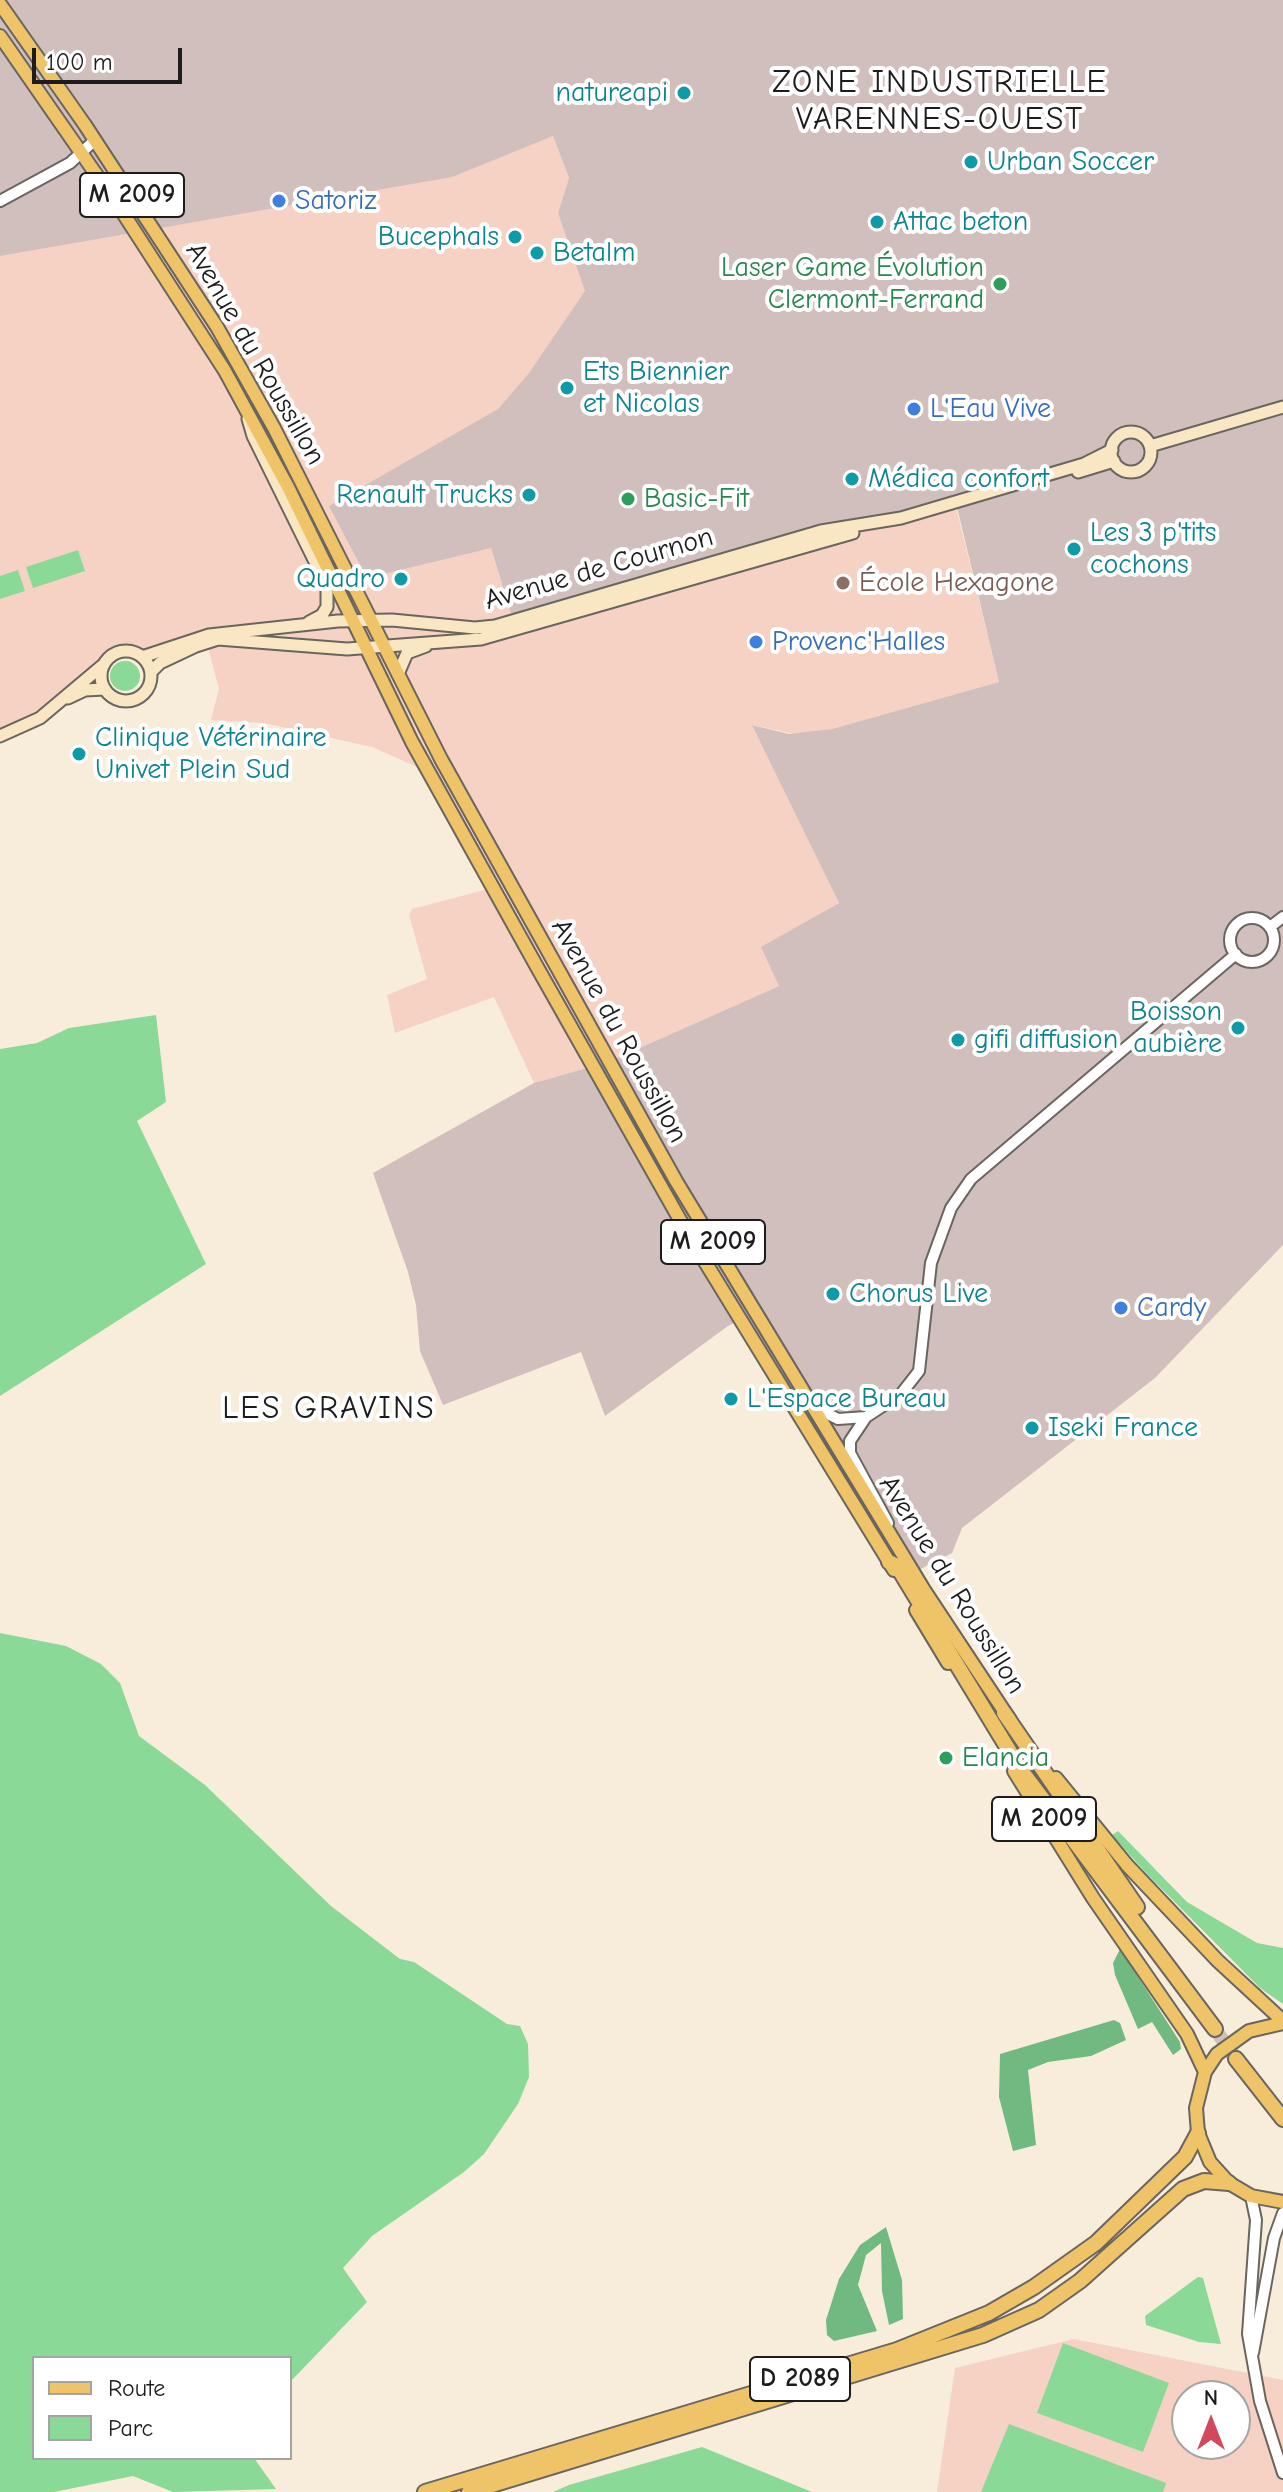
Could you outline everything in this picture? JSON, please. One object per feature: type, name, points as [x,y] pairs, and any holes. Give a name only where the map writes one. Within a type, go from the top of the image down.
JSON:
[{"type":"highway","points":[[889,1562],[897,1566],[1021,1770],[1218,2027],[1004,1713]]},
{"type":"highway","points":[[1283,2106],[1239,2057],[1283,2119]]},
{"type":"highway","name":"D 2089","points":[[425,2492],[897,2350],[989,2313],[1034,2287],[1096,2243],[1185,2157],[1198,2133]]},
{"type":"highway","name":"D 2089","points":[[469,2492],[983,2335],[1039,2310],[1080,2281],[1183,2189],[1204,2181],[1229,2183]]},
{"type":"main road","name":"Avenue du Roussillon","points":[[0,4],[201,300],[255,392],[448,772],[623,1089],[898,1547],[1004,1713],[1127,1865],[1217,1960],[1283,2022]]},
{"type":"main road","name":"Avenue du Roussillon","points":[[0,36],[193,317],[265,443],[325,573],[353,620],[412,742],[688,1234],[1093,1898],[1187,2034],[1205,2072]]},
{"type":"main road","points":[[243,403],[253,436],[325,573],[327,607],[318,617],[300,626]]},
{"type":"main road","points":[[1150,446],[1283,407]]},
{"type":"main road","points":[[1128,432],[1142,435],[1150,446],[1149,460],[1139,470],[1126,470],[1113,455],[1116,440],[1128,432]]},
{"type":"main road","name":"Avenue de Cournon","points":[[142,657],[209,635],[353,620],[372,619],[459,628],[495,626],[821,531],[901,518],[1113,455]]},
{"type":"main road","name":"Avenue de Cournon","points":[[151,672],[196,646],[218,639],[365,648],[384,644],[434,644],[481,639],[1113,455]]},
{"type":"main road","points":[[398,674],[407,653],[434,644]]},
{"type":"main road","points":[[0,736],[31,723],[63,699],[104,665],[121,652],[142,657],[151,672],[148,688],[135,699],[117,699],[105,689],[101,680],[104,665]]},
{"type":"main road","points":[[63,699],[85,690],[105,689]]},
{"type":"main road","points":[[1283,2022],[1249,2031],[1231,2041],[1205,2072],[1196,2108],[1198,2133],[1210,2162],[1229,2183],[1251,2196],[1283,2202]]},
{"type":"street","points":[[0,201],[82,154],[95,140]]},
{"type":"street","points":[[1270,927],[1283,917]]},
{"type":"street","points":[[1255,918],[1270,927],[1273,945],[1267,956],[1253,961],[1236,954],[1230,937],[1237,924],[1255,918]]},
{"type":"street","points":[[898,1547],[881,1506],[850,1453],[850,1441],[866,1417],[901,1394],[919,1371],[936,1242],[951,1208],[971,1179],[1236,954]]},
{"type":"street","points":[[803,1390],[826,1413],[838,1419],[866,1417]]},
{"type":"street","points":[[1251,2196],[1256,2220],[1248,2334],[1260,2401],[1283,2473]]},
{"type":"street","points":[[1253,2355],[1274,2238],[1283,2213]]},
{"type":"shaded area","points":[[0,0],[1283,0],[1283,1245],[1155,1378],[962,1528],[952,1553],[905,1577],[746,1317],[728,1326],[605,1416],[581,1352],[443,1405],[420,1351],[416,1305],[408,1272],[373,1173],[534,1083],[608,1062],[779,986],[761,947],[839,903],[752,725],[789,734],[832,729],[999,682],[956,503],[512,616],[491,548],[367,578],[329,506],[498,409],[529,373],[585,291],[558,213],[569,178],[553,136],[452,177],[0,256]]},
{"type":"shaded area","points":[[0,36],[452,176],[553,136],[569,178],[558,213],[586,291],[529,373],[498,409],[466,430],[491,548],[512,615],[874,529],[955,503],[999,682],[832,729],[799,735],[753,725],[839,903],[762,947],[779,986],[608,1062],[534,1083],[494,997],[395,1033],[387,995],[427,979],[409,915],[412,909],[500,886],[447,790],[415,766],[372,747],[264,723],[211,720],[219,689],[208,647],[114,655],[63,700],[0,736]]},
{"type":"shaded area","points":[[1074,2339],[1283,2380],[1283,2492],[937,2492],[955,2368]]},
{"type":"green space","points":[[78,550],[85,571],[33,588],[26,567]]},
{"type":"green space","points":[[18,570],[25,591],[0,599],[0,576]]},
{"type":"green space","points":[[125,661],[131,662],[139,670],[139,682],[131,690],[125,691],[119,690],[111,682],[110,676],[111,670],[119,662]]},
{"type":"green space","points":[[156,1015],[166,1102],[137,1121],[206,1264],[0,1396],[0,1049],[37,1043],[69,1028]]},
{"type":"green space","points":[[0,1633],[66,1646],[101,1664],[120,1683],[139,1736],[205,1785],[331,1906],[400,1959],[414,1962],[507,2024],[520,2026],[528,2044],[529,2077],[518,2104],[484,2154],[464,2172],[372,2236],[343,2268],[367,2302],[292,2380],[292,2356],[32,2356],[32,2460],[255,2460],[276,2489],[173,2492],[133,2476],[54,2492],[0,2492]]},
{"type":"green space","points":[[1118,1831],[1187,1902],[1257,1943],[1283,1948],[1283,2004],[1260,1988],[1145,1872],[1112,1835]]},
{"type":"green space","points":[[1120,1949],[1180,2042],[1181,2049],[1173,2055],[1152,2022],[1138,2029],[1115,1975],[1113,1963]]},
{"type":"green space","points":[[1114,2020],[1120,2023],[1126,2040],[1091,2056],[1048,2062],[1028,2070],[1036,2145],[1013,2151],[999,2097],[1000,2054]]},
{"type":"green space","points":[[886,2227],[902,2280],[903,2319],[889,2325],[882,2291],[881,2243],[866,2255],[858,2285],[877,2331],[834,2341],[827,2335],[826,2320],[839,2279],[860,2245]]},
{"type":"green space","points":[[1198,2277],[1203,2278],[1221,2344],[1199,2342],[1146,2325],[1145,2316]]},
{"type":"green space","points":[[1063,2343],[1169,2383],[1143,2452],[1037,2413]]},
{"type":"green space","points":[[1009,2424],[1166,2483],[1163,2492],[981,2492]]},
{"type":"green space","points":[[702,2447],[812,2492],[553,2492],[569,2485]]},
{"type":"tunnel","points":[[1215,2029],[1236,2059]]},
{"type":"place","name":"natureapi","points":[[684,93]]},
{"type":"place","name":"Urban Soccer","points":[[971,162]]},
{"type":"place","name":"Satoriz","points":[[279,201]]},
{"type":"place","name":"Attac beton","points":[[877,222]]},
{"type":"place","name":"Bucephals","points":[[515,237]]},
{"type":"place","name":"Betalm","points":[[537,253]]},
{"type":"place","name":"Laser Game Évolution Clermont-Ferrand","points":[[1000,284]]},
{"type":"place","name":"Ets Biennier et Nicolas","points":[[567,388]]},
{"type":"place","name":"L'Eau Vive","points":[[914,409]]},
{"type":"place","name":"Médica confort","points":[[852,479]]},
{"type":"place","name":"Renault Trucks","points":[[529,495]]},
{"type":"place","name":"Basic-Fit","points":[[628,499]]},
{"type":"place","name":"Les 3 p'tits cochons","points":[[1074,549]]},
{"type":"place","name":"Quadro","points":[[401,579]]},
{"type":"place","name":"École Hexagone","points":[[843,583]]},
{"type":"place","name":"Provenc'Halles","points":[[756,642]]},
{"type":"place","name":"Clinique Vétérinaire Univet Plein Sud","points":[[79,754]]},
{"type":"place","name":"Boisson aubière","points":[[1238,1028]]},
{"type":"place","name":"gifi diffusion","points":[[958,1040]]},
{"type":"place","name":"Chorus Live","points":[[833,1294]]},
{"type":"place","name":"Cardy","points":[[1121,1308]]},
{"type":"place","name":"L'Espace Bureau","points":[[731,1399]]},
{"type":"place","name":"Iseki France","points":[[1032,1428]]},
{"type":"place","name":"Elancia","points":[[946,1758]]},
{"type":"district","name":"ZONE INDUSTRIELLE VARENNES-OUEST","points":[[940,102]]},
{"type":"district","name":"LES GRAVINS","points":[[329,1409]]}]
